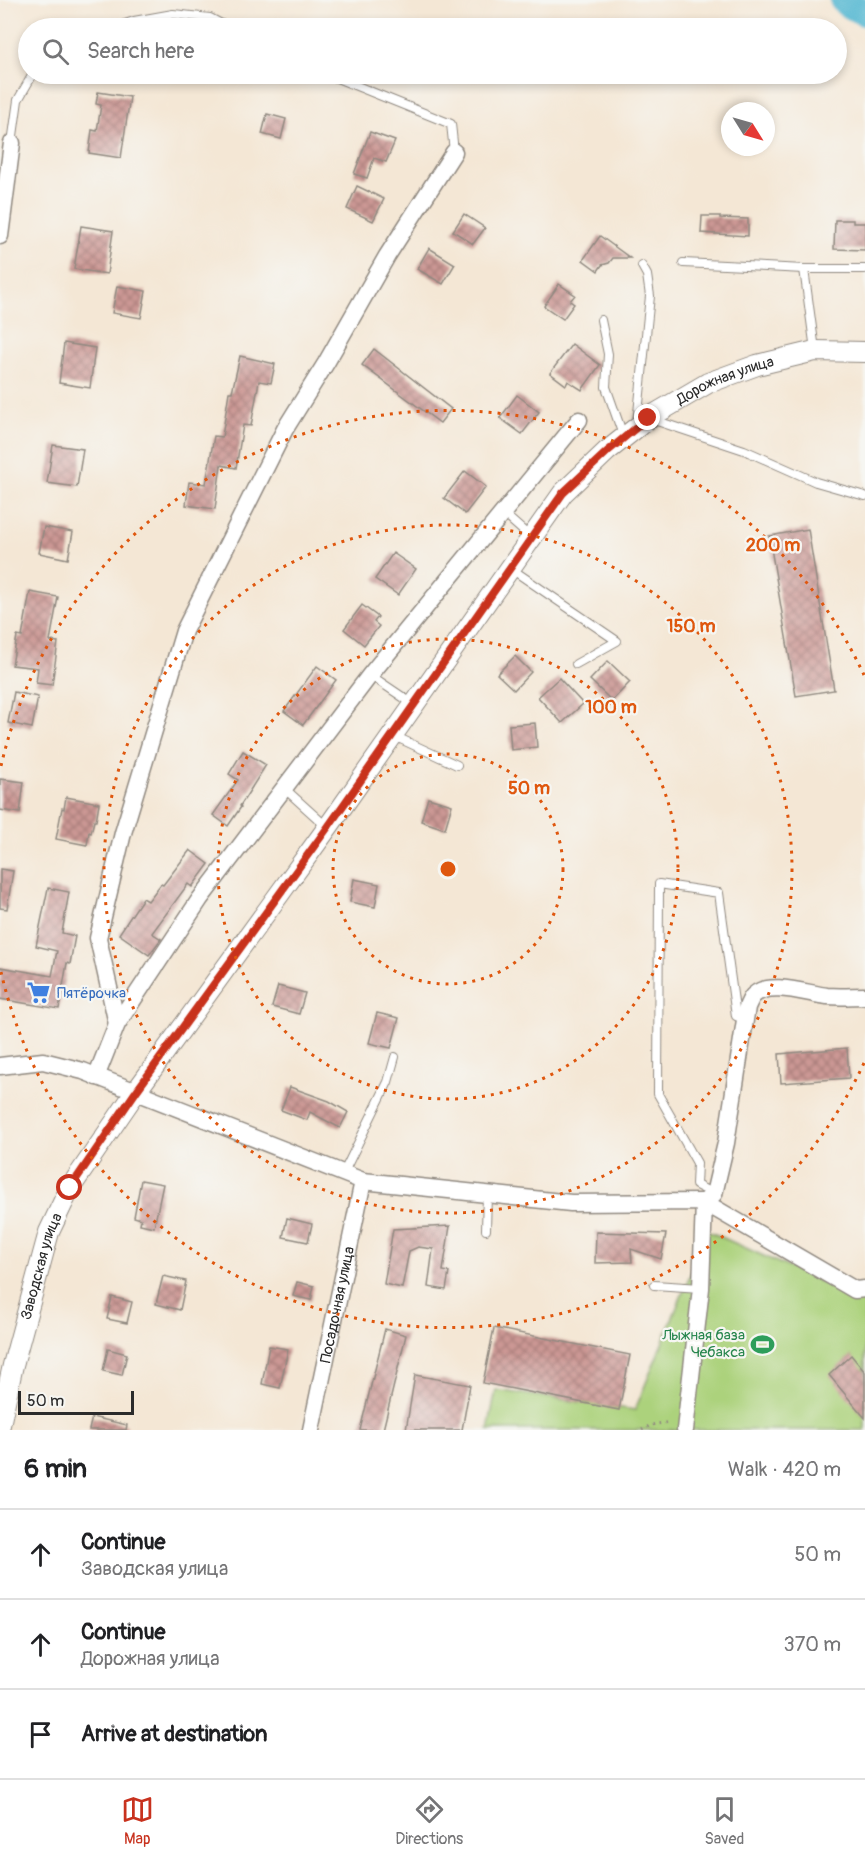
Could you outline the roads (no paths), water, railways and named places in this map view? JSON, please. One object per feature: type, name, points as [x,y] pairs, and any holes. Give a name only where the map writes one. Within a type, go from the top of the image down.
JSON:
[{"type":"street","points":[[0,236],[12,143]]},
{"type":"street","points":[[117,1024],[98,938],[123,833],[184,631],[285,429],[387,256],[453,152]]},
{"type":"street","name":"Дорожная улица","points":[[135,1093],[328,827],[563,493],[636,428],[708,383],[757,365],[815,351],[865,352]]},
{"type":"street","points":[[96,1077],[117,1024],[200,899],[370,675],[579,420]]},
{"type":"street","points":[[686,1425],[709,1198],[726,1143],[744,1019],[753,995],[771,988],[785,988],[826,996],[865,996]]},
{"type":"street","points":[[0,1066],[43,1061],[83,1071],[363,1181],[571,1203],[709,1198],[855,1290],[865,1289]]},
{"type":"street","name":"Заводская улица","points":[[0,1425],[5,1380],[49,1232],[70,1188],[135,1093]]},
{"type":"street","name":"Посадочная улица","points":[[311,1430],[363,1181]]},
{"type":"lane","points":[[151,18],[173,14],[210,18]]},
{"type":"lane","points":[[12,143],[18,100],[27,84]]},
{"type":"lane","points":[[352,84],[451,124],[453,152]]},
{"type":"lane","points":[[683,263],[804,269],[865,269]]},
{"type":"lane","points":[[636,428],[650,296],[648,275],[642,266]]},
{"type":"lane","points":[[804,269],[815,351]]},
{"type":"lane","points":[[601,320],[608,354],[606,387],[636,428],[744,450],[816,482],[865,496]]},
{"type":"lane","points":[[503,513],[530,537]]},
{"type":"lane","points":[[509,567],[617,641],[576,664]]},
{"type":"lane","points":[[370,675],[413,705]]},
{"type":"lane","points":[[392,735],[457,765]]},
{"type":"lane","points":[[284,788],[328,827]]},
{"type":"lane","points":[[709,1198],[696,1185],[697,1163],[658,1094],[659,884],[719,893],[736,1016],[744,1019]]},
{"type":"lane","points":[[344,1174],[388,1082],[395,1057]]},
{"type":"lane","points":[[486,1230],[487,1194]]},
{"type":"lane","points":[[654,1285],[701,1288]]},
{"type":"waterway","points":[[843,0],[865,13]]},
{"type":"place","name":"Пятёрочка","points":[[39,993]]},
{"type":"place","name":"Лыжная база Чебакса","points":[[763,1344]]}]
